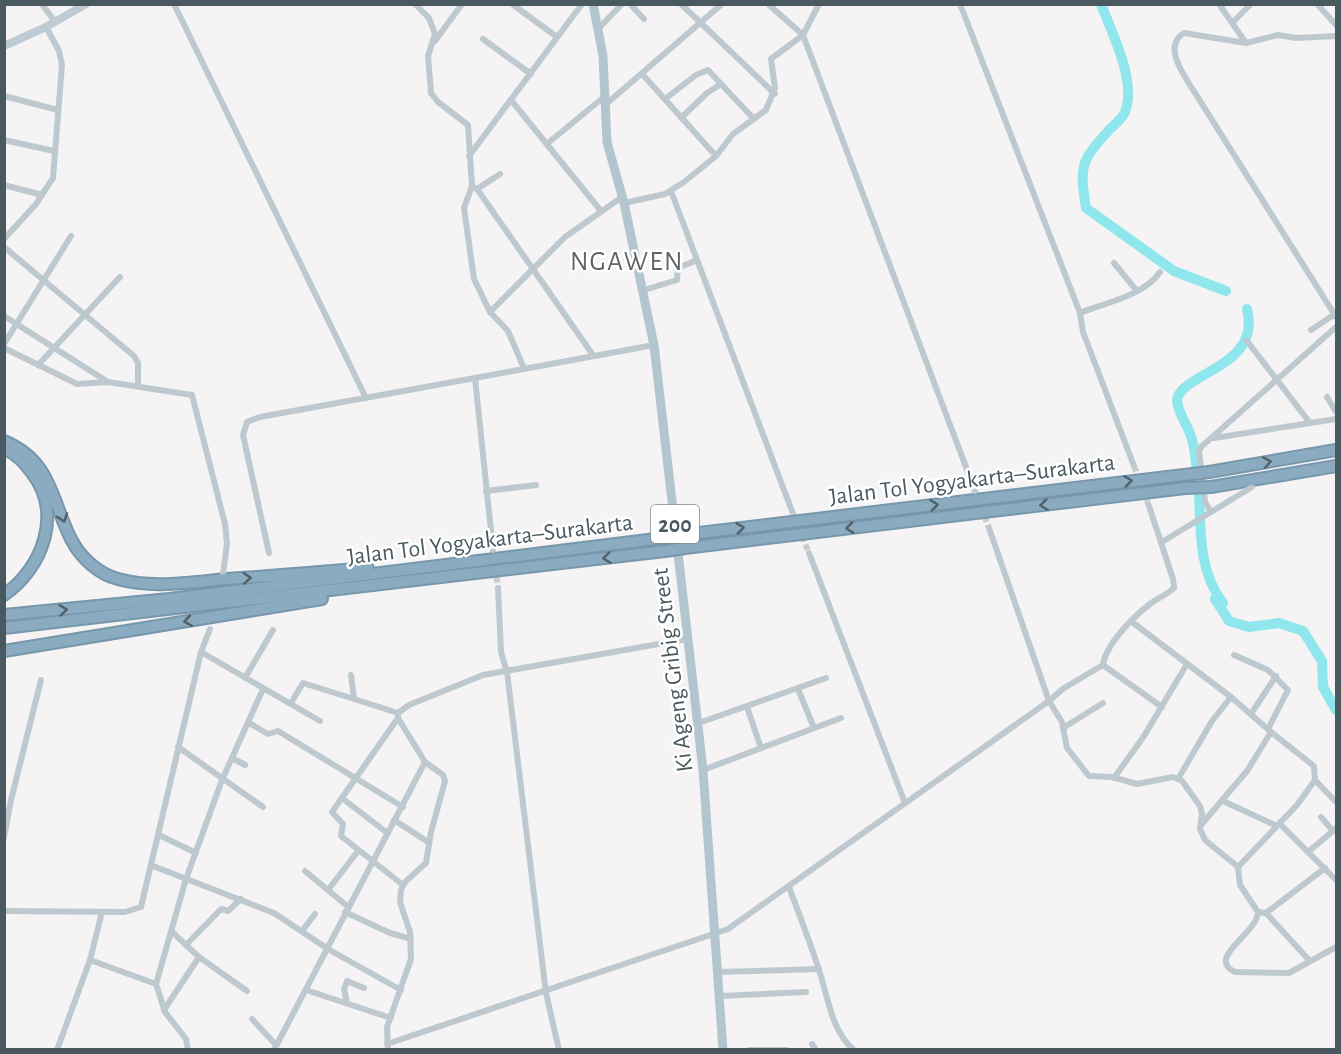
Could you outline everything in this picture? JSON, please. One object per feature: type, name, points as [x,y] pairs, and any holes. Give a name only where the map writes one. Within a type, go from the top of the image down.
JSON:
[{"type":"highway","points":[[4,441],[28,455],[42,473],[54,492],[65,525],[79,552],[98,570],[118,579],[166,584],[533,556]]},
{"type":"highway","points":[[4,449],[22,459],[37,479],[46,496],[48,521],[43,546],[37,559],[16,586],[4,595]]},
{"type":"highway","name":"Jalan Tol Yogyakarta–Surakarta","points":[[4,615],[169,599],[533,556],[682,535],[1209,472],[1336,450]]},
{"type":"highway","name":"Jalan Tol Yogyakarta–Surakarta","points":[[4,628],[453,577],[1185,488],[1211,487],[1336,466]]},
{"type":"highway","points":[[4,651],[453,577]]},
{"type":"main road","points":[[4,46],[51,24],[86,4]]},
{"type":"main road","name":"Ki Ageng Gribig Street","points":[[593,4],[603,56],[607,142],[644,290],[654,345],[703,770],[717,935],[723,1050]]},
{"type":"street","points":[[4,239],[42,195],[53,178],[61,57],[42,4]]},
{"type":"street","points":[[174,4],[366,398]]},
{"type":"street","points":[[415,4],[429,18],[433,27],[434,41]]},
{"type":"street","points":[[462,4],[434,41],[428,56],[431,93],[438,102],[468,125],[469,157],[475,187],[593,355]]},
{"type":"street","points":[[513,4],[557,37]]},
{"type":"street","points":[[469,157],[582,4]]},
{"type":"street","points":[[599,28],[622,4]]},
{"type":"street","points":[[630,4],[644,19]]},
{"type":"street","points":[[681,4],[775,93]]},
{"type":"street","points":[[548,144],[604,101],[643,75],[722,4]]},
{"type":"street","points":[[768,4],[802,35],[975,491]]},
{"type":"street","points":[[490,312],[565,237],[601,211],[623,200],[671,191],[717,156],[733,134],[768,106],[775,93],[771,59],[802,35],[819,4]]},
{"type":"street","points":[[960,4],[1080,313],[1083,332],[1134,466]]},
{"type":"street","points":[[1219,4],[1246,43]]},
{"type":"street","points":[[1233,22],[1251,4]]},
{"type":"street","points":[[1317,4],[1336,25]]},
{"type":"street","points":[[1330,18],[1336,13]]},
{"type":"street","points":[[1311,330],[1336,315],[1216,127],[1176,59],[1177,40],[1184,33],[1246,43],[1278,35],[1296,38],[1336,36]]},
{"type":"street","points":[[483,39],[531,74]]},
{"type":"street","points":[[665,99],[705,69],[712,72],[754,119]]},
{"type":"street","points":[[643,75],[717,156]]},
{"type":"street","points":[[681,118],[707,93],[721,84]]},
{"type":"street","points":[[4,96],[58,110]]},
{"type":"street","points":[[511,100],[601,211]]},
{"type":"street","points":[[4,140],[54,151]]},
{"type":"street","points":[[500,174],[475,187],[464,208],[474,279],[490,312],[508,331],[524,368]]},
{"type":"street","points":[[4,185],[42,195]]},
{"type":"street","points":[[671,191],[792,511]]},
{"type":"street","points":[[4,344],[70,236]]},
{"type":"street","points":[[4,247],[86,314],[137,360],[138,386]]},
{"type":"street","points":[[644,290],[677,280],[678,268],[697,260]]},
{"type":"street","points":[[1114,263],[1137,291]]},
{"type":"street","points":[[1080,313],[1137,291],[1155,279],[1160,272]]},
{"type":"street","points":[[38,365],[120,277]]},
{"type":"street","points":[[4,316],[108,382]]},
{"type":"street","points":[[1211,512],[1205,502],[1199,451],[1336,327]]},
{"type":"street","points":[[1247,340],[1310,423]]},
{"type":"street","points":[[269,553],[243,435],[245,426],[260,417],[654,345]]},
{"type":"street","points":[[4,348],[77,384],[108,382],[187,392],[194,397],[225,524],[227,544],[223,574]]},
{"type":"street","points":[[475,378],[493,550]]},
{"type":"street","points":[[1326,396],[1336,412]]},
{"type":"street","points":[[1213,439],[1336,419]]},
{"type":"street","points":[[486,491],[536,485]]},
{"type":"street","points":[[1162,542],[1195,525],[1211,512],[1252,487]]},
{"type":"street","points":[[1103,665],[1104,657],[1114,642],[1132,622],[1150,604],[1174,588],[1162,542],[1149,506]]},
{"type":"street","points":[[989,528],[1050,701],[1063,728],[1067,748],[1084,773],[1092,777],[1114,778],[1127,783],[1142,784],[1173,777],[1178,779],[1200,806],[1200,825],[1205,840],[1238,867],[1240,885],[1262,912],[1310,961]]},
{"type":"street","points":[[809,553],[905,803]]},
{"type":"street","points":[[498,588],[501,652],[507,672],[546,993],[559,1050]]},
{"type":"street","points":[[1132,622],[1230,697],[1314,766],[1314,783],[1238,867]]},
{"type":"street","points":[[4,911],[125,912],[141,907],[153,866],[201,652],[210,629]]},
{"type":"street","points":[[245,678],[273,630]]},
{"type":"street","points":[[403,885],[339,834],[343,824],[332,813],[398,715],[475,678],[687,639]]},
{"type":"street","points":[[201,652],[320,721]]},
{"type":"street","points":[[1200,825],[1223,801],[1255,759],[1289,692],[1268,670],[1234,655]]},
{"type":"street","points":[[1114,778],[1144,736],[1187,664]]},
{"type":"street","points":[[291,703],[303,683],[398,715],[425,762],[443,775],[445,781],[428,842],[425,865],[403,885],[400,902],[411,939],[410,964],[387,1027],[387,1047],[517,999],[546,993],[717,935],[789,887],[1050,701],[1064,688],[1103,665]]},
{"type":"street","points":[[1103,665],[1162,707]]},
{"type":"street","points":[[351,675],[354,699]]},
{"type":"street","points":[[1251,714],[1276,676]]},
{"type":"street","points":[[696,724],[826,678]]},
{"type":"street","points":[[4,838],[11,800],[41,680]]},
{"type":"street","points":[[188,1050],[186,1039],[164,1010],[156,984],[186,879],[222,780],[263,689]]},
{"type":"street","points":[[798,689],[813,728]]},
{"type":"street","points":[[1178,779],[1212,721],[1230,697]]},
{"type":"street","points":[[1063,728],[1103,703]]},
{"type":"street","points":[[747,707],[761,748]]},
{"type":"street","points":[[703,770],[841,718]]},
{"type":"street","points":[[249,723],[268,734],[278,731],[403,807]]},
{"type":"street","points":[[178,747],[263,807]]},
{"type":"street","points":[[232,758],[245,765]]},
{"type":"street","points":[[252,1018],[275,1047],[425,762]]},
{"type":"street","points":[[1314,783],[1336,802]]},
{"type":"street","points":[[342,798],[387,832]]},
{"type":"street","points":[[1223,801],[1278,825],[1336,880]]},
{"type":"street","points":[[1308,852],[1335,830],[1321,817]]},
{"type":"street","points":[[394,820],[428,842]]},
{"type":"street","points":[[159,835],[196,853]]},
{"type":"street","points":[[328,890],[358,851]]},
{"type":"street","points":[[153,866],[274,913],[328,949],[401,990]]},
{"type":"street","points":[[1325,868],[1262,912],[1257,923],[1228,952],[1226,962],[1228,968],[1234,972],[1261,971],[1276,974],[1295,971],[1336,947]]},
{"type":"street","points":[[305,871],[346,909],[390,933],[411,939]]},
{"type":"street","points":[[789,887],[819,969],[831,1011],[838,1028],[854,1050]]},
{"type":"street","points":[[186,945],[221,909],[229,910],[241,899]]},
{"type":"street","points":[[57,1050],[90,960],[102,912]]},
{"type":"street","points":[[302,931],[315,914]]},
{"type":"street","points":[[172,933],[199,957],[247,991]]},
{"type":"street","points":[[164,1010],[199,957]]},
{"type":"street","points":[[90,960],[156,984]]},
{"type":"street","points":[[718,972],[819,969]]},
{"type":"street","points":[[347,1003],[344,989],[347,981],[364,988]]},
{"type":"street","points":[[306,990],[391,1018]]},
{"type":"street","points":[[720,996],[806,992]]},
{"type":"street","points":[[748,1050],[787,1050]]},
{"type":"waterway","points":[[1101,4],[1126,72],[1128,100],[1123,116],[1093,149],[1084,164],[1083,182],[1086,208],[1174,271],[1226,291]]},
{"type":"waterway","points":[[1223,603],[1207,571],[1201,535],[1194,450],[1177,400],[1182,390],[1219,366],[1243,344],[1248,329],[1247,309]]},
{"type":"waterway","points":[[1215,599],[1229,621],[1249,627],[1279,623],[1303,631],[1322,661],[1323,687],[1336,710]]},
{"type":"waterway","points":[[4,670],[4,679]]},
{"type":"tunnel","points":[[1134,466],[1149,506]]},
{"type":"tunnel","points":[[975,491],[989,528]]},
{"type":"tunnel","points":[[792,511],[809,553]]},
{"type":"tunnel","points":[[493,550],[498,588]]},
{"type":"district","name":"NGAWEN","points":[[627,261]]}]
